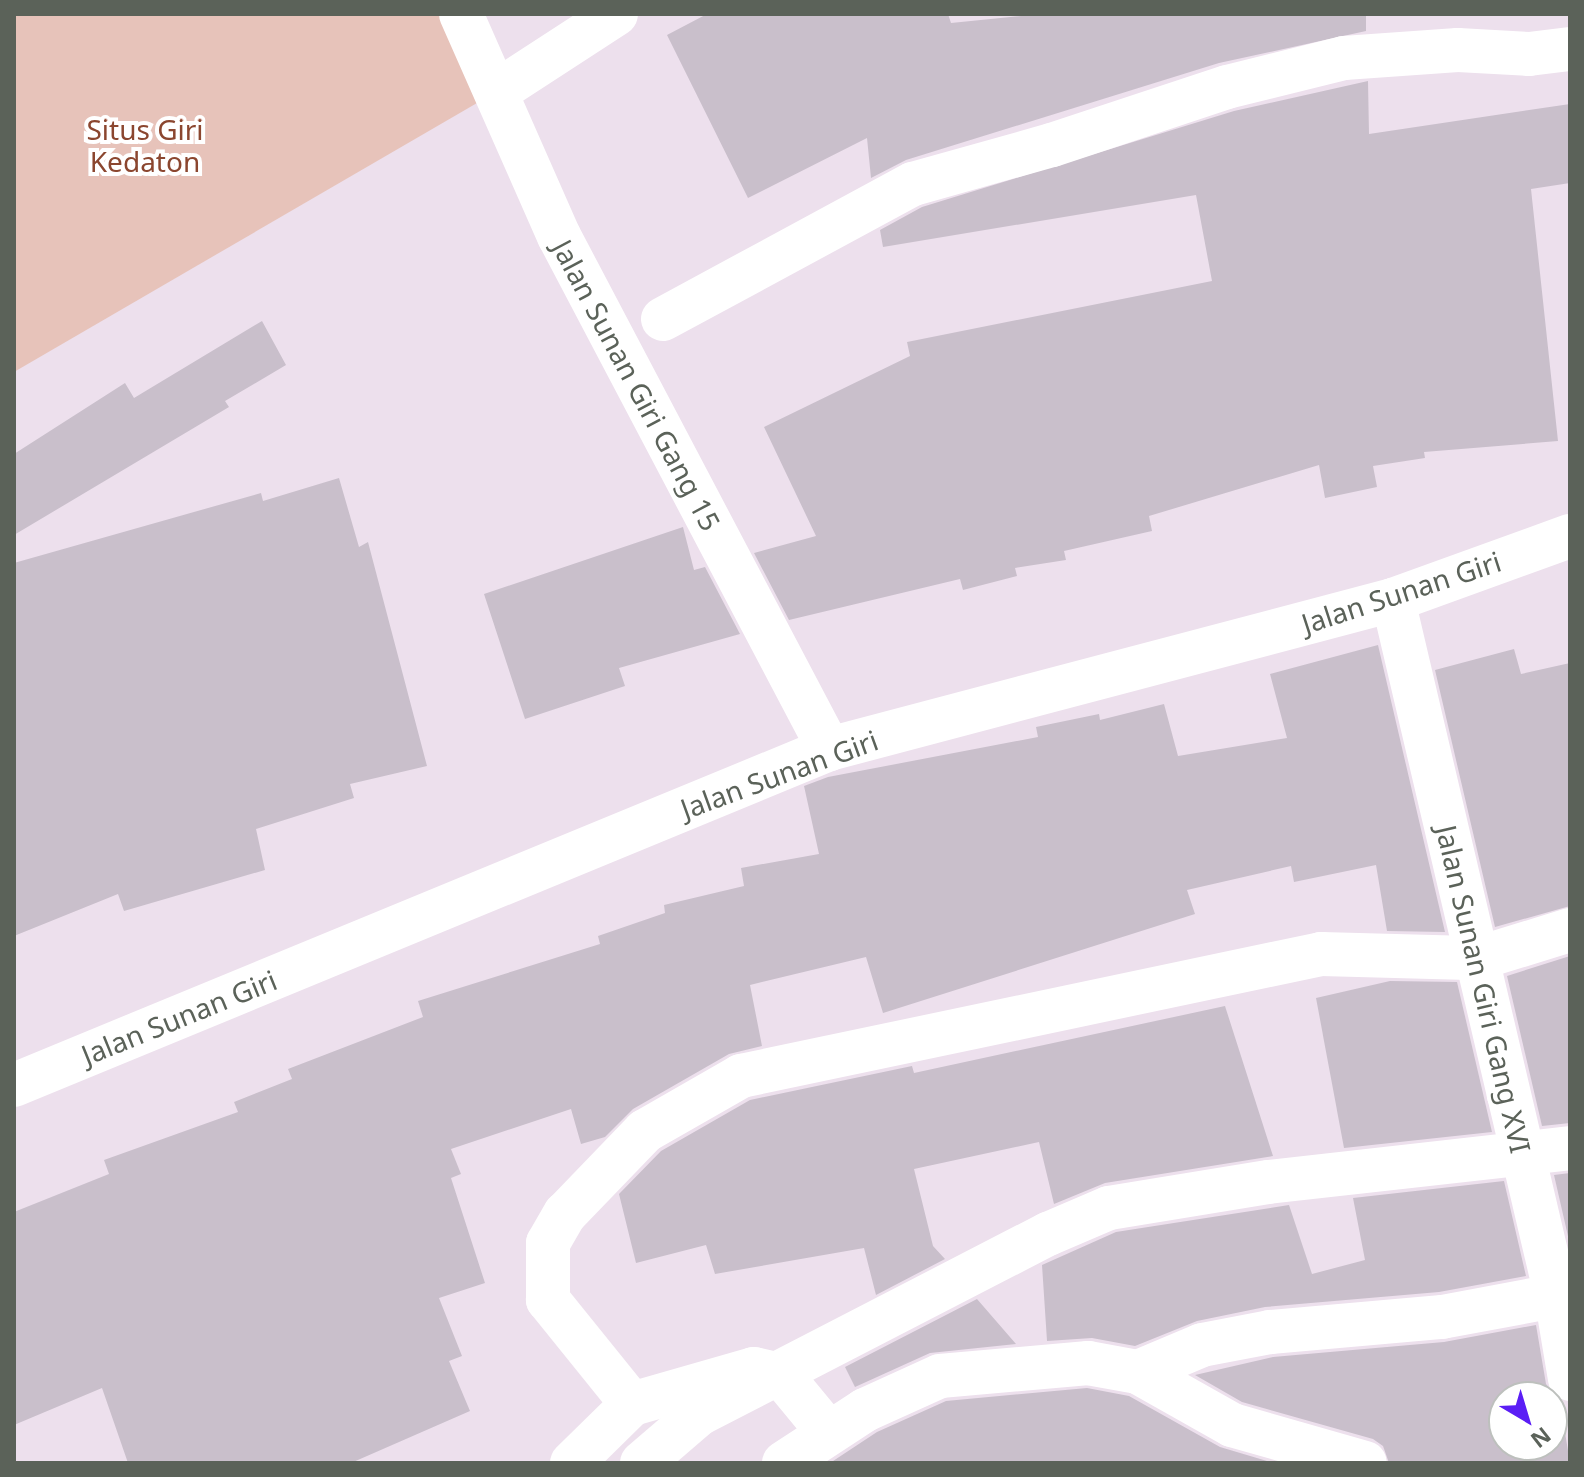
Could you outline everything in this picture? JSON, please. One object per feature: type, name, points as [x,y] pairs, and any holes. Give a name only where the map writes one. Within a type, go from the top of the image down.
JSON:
[{"type":"street","name":"Jalan Sunan Giri Gang 15","points":[[461,14],[559,236],[829,749]]},
{"type":"street","points":[[496,92],[616,14]]},
{"type":"street","points":[[663,319],[913,184],[1052,145],[1227,87],[1344,58],[1458,50],[1529,54],[1570,49]]},
{"type":"street","name":"Jalan Sunan Giri","points":[[14,1085],[829,749],[1393,600],[1570,536]]},
{"type":"street","name":"Jalan Sunan Giri Gang XVI","points":[[1393,600],[1479,958],[1520,1153],[1563,1294],[1570,1379]]},
{"type":"street","points":[[632,1404],[548,1300],[548,1243],[565,1214],[645,1131],[741,1076],[1321,954],[1479,958],[1570,930]]},
{"type":"street","points":[[642,1463],[699,1414],[781,1375],[1048,1234],[1109,1208],[1268,1182],[1570,1148]]},
{"type":"street","points":[[1138,1372],[1202,1345],[1270,1332],[1442,1317],[1563,1294]]},
{"type":"street","points":[[784,1463],[828,1432],[940,1376],[1088,1363],[1138,1372],[1232,1425],[1365,1463]]},
{"type":"street","points":[[572,1463],[632,1404],[754,1369],[781,1375],[828,1432]]},
{"type":"green space","name":"Situs Giri Kedaton","points":[[14,14],[461,14],[496,92],[14,372]]},
{"type":"building","points":[[707,14],[948,14],[951,23],[1041,14],[1366,14],[1366,31],[1219,63],[906,160],[871,178],[867,138],[748,198],[667,35]]},
{"type":"building","points":[[1368,81],[1369,134],[1570,104],[1570,183],[1531,189],[1558,441],[1424,452],[1425,458],[1373,466],[1377,487],[1325,498],[1319,465],[1149,516],[1152,531],[1064,551],[1066,560],[1015,568],[1017,576],[963,590],[960,579],[789,620],[754,553],[816,536],[764,427],[910,356],[907,342],[1212,281],[1196,195],[883,247],[880,230],[922,207],[1234,111]]},
{"type":"building","points":[[262,321],[286,365],[225,401],[229,407],[14,535],[14,454],[125,383],[134,398]]},
{"type":"building","points":[[339,478],[359,547],[368,542],[427,766],[350,784],[354,798],[256,829],[265,870],[124,911],[118,894],[14,936],[14,563],[261,493],[263,501]]},
{"type":"building","points":[[683,527],[694,570],[705,567],[740,634],[619,668],[625,686],[525,719],[484,594]]},
{"type":"building","points":[[1378,645],[1445,932],[1387,931],[1376,865],[1294,882],[1291,866],[1187,890],[1195,914],[883,1013],[866,957],[750,985],[762,1046],[729,1054],[633,1109],[605,1137],[581,1144],[571,1109],[451,1149],[461,1174],[451,1178],[485,1283],[439,1298],[462,1356],[449,1361],[470,1411],[351,1463],[128,1463],[102,1388],[14,1425],[14,1212],[109,1174],[104,1160],[238,1112],[234,1102],[292,1079],[288,1069],[423,1017],[418,1001],[600,944],[598,936],[665,913],[664,905],[744,886],[741,868],[819,854],[804,786],[828,777],[1038,737],[1036,727],[1099,714],[1100,720],[1164,704],[1178,756],[1287,738],[1270,674]]},
{"type":"building","points":[[1514,649],[1521,674],[1570,663],[1570,906],[1495,927],[1435,670]]},
{"type":"building","points":[[1570,956],[1570,1123],[1542,1126],[1507,976]]},
{"type":"building","points":[[1390,981],[1457,982],[1492,1132],[1344,1148],[1316,998]]},
{"type":"building","points":[[1225,1006],[1273,1156],[1105,1183],[1054,1204],[1039,1142],[914,1169],[933,1246],[945,1259],[876,1295],[864,1248],[715,1274],[706,1245],[636,1263],[619,1194],[661,1151],[750,1100],[912,1066],[914,1073]]},
{"type":"building","points":[[1570,1173],[1570,1245],[1554,1175]]},
{"type":"building","points":[[1504,1181],[1526,1276],[1439,1292],[1265,1307],[1197,1321],[1135,1346],[1092,1338],[1047,1341],[1042,1265],[1116,1232],[1289,1205],[1312,1274],[1365,1260],[1353,1198]]},
{"type":"building","points":[[977,1299],[1016,1344],[930,1353],[855,1387],[845,1367]]},
{"type":"building","points":[[1536,1325],[1545,1381],[1488,1381],[1488,1461],[1568,1461],[1568,1451],[1570,1463],[1389,1463],[1383,1446],[1373,1439],[1242,1402],[1195,1375],[1273,1357],[1444,1342]]},
{"type":"building","points":[[1087,1388],[1129,1396],[1220,1447],[1274,1463],[830,1463],[877,1432],[946,1401]]}]
